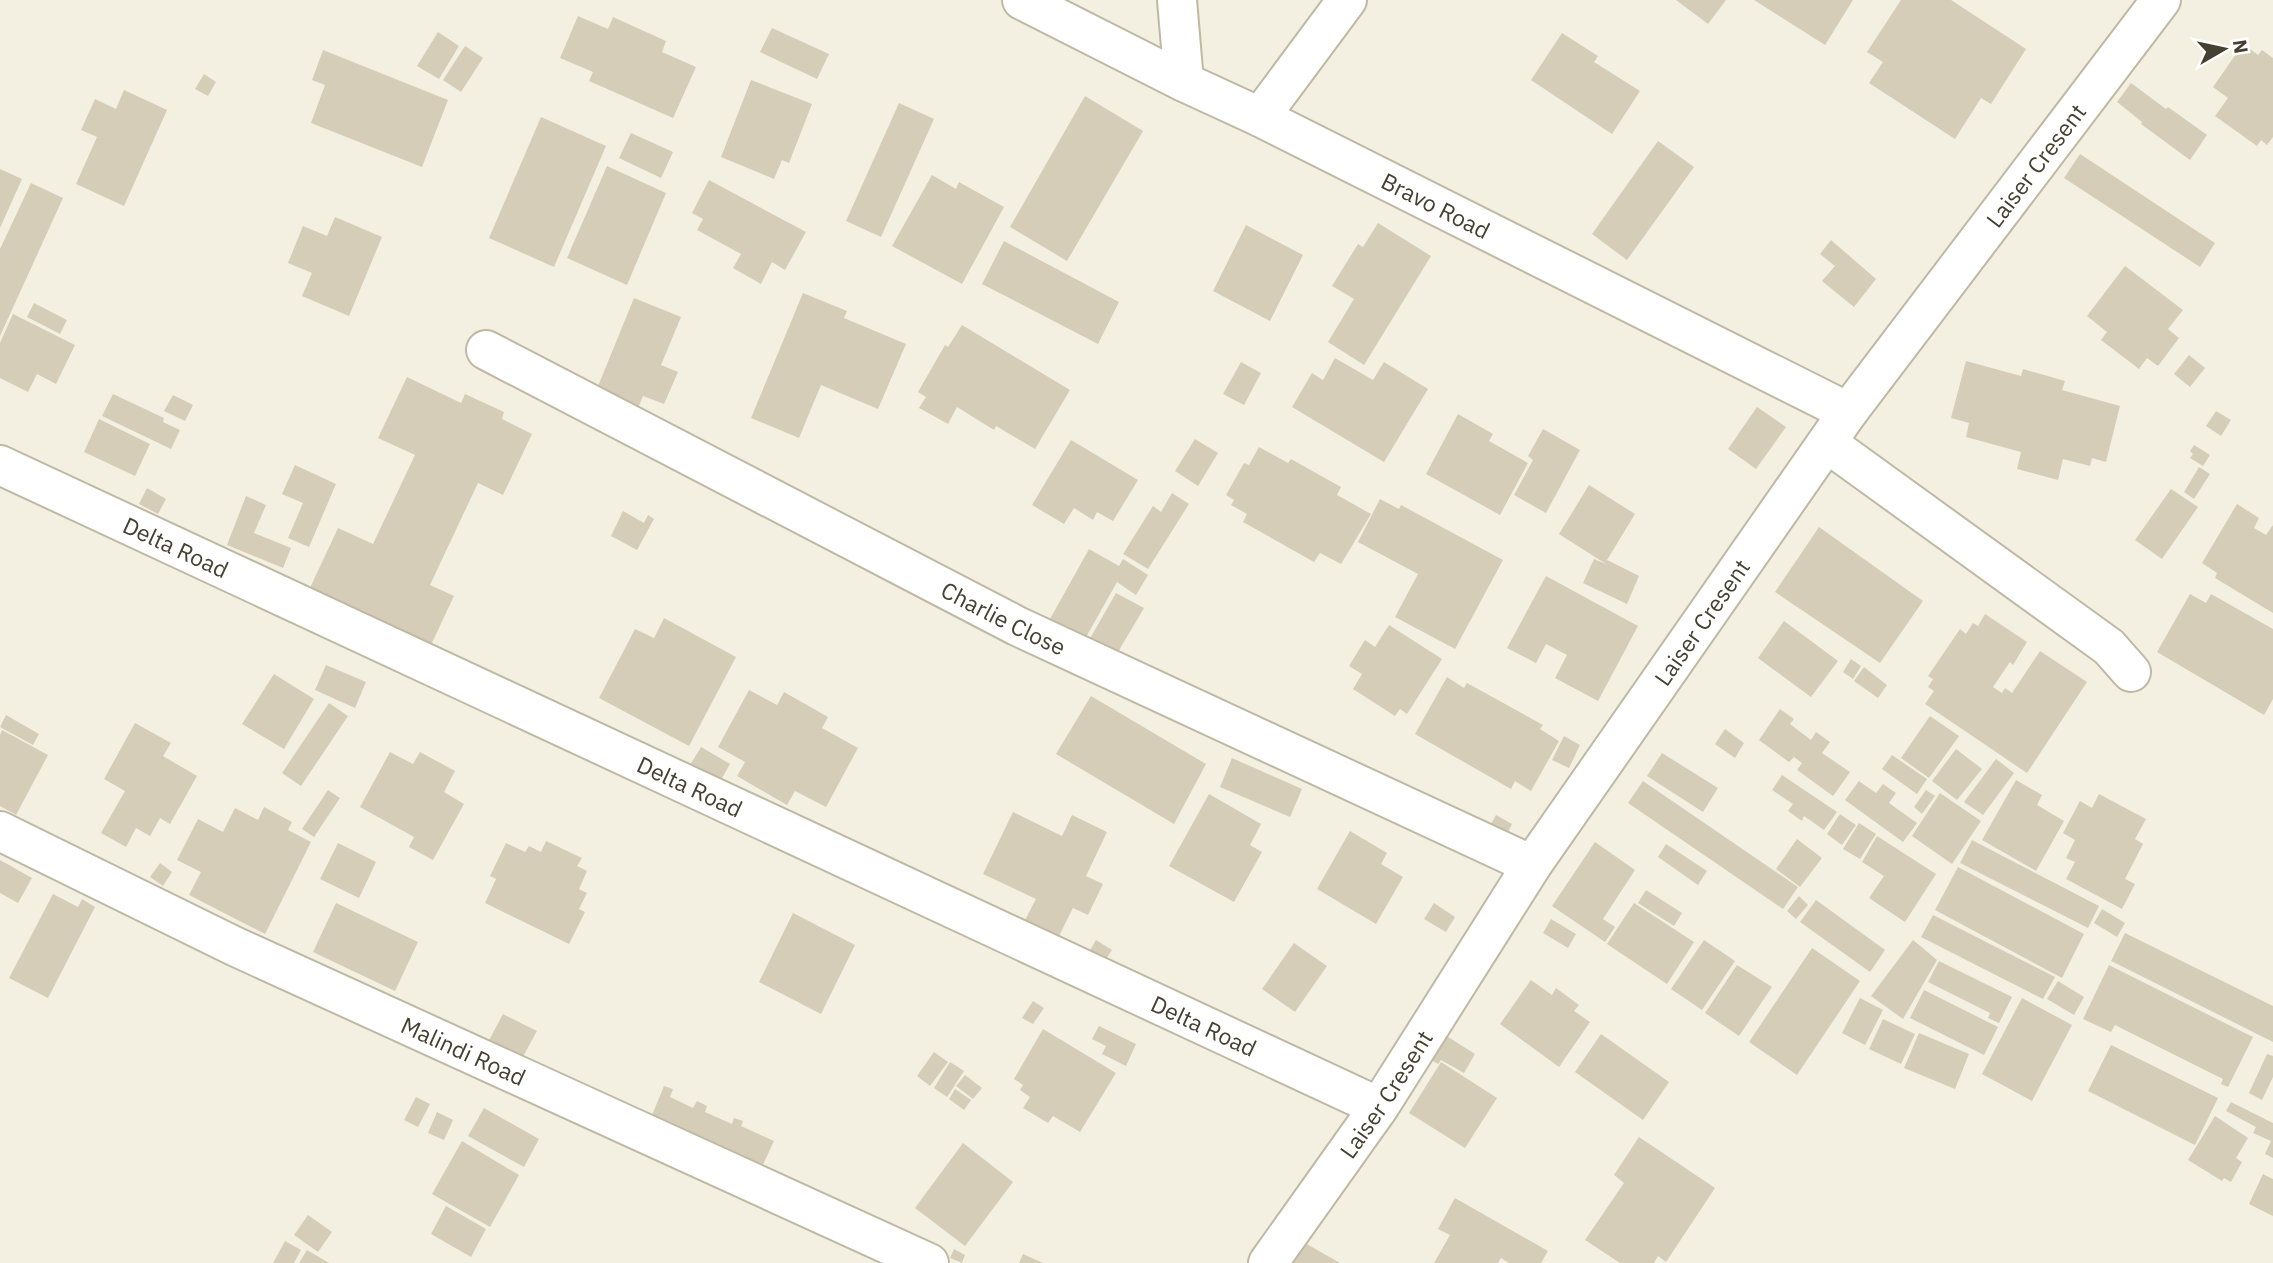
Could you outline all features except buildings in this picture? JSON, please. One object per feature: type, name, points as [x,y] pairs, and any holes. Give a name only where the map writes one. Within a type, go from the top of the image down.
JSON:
[{"type":"street","name":"Bravo Road","points":[[1022,0],[1848,412]]},
{"type":"street","points":[[1177,0],[1184,82]]},
{"type":"street","points":[[1260,117],[1346,0]]},
{"type":"street","name":"Laiser Cresent","points":[[1268,1263],[1379,1107],[1532,865],[1848,412],[2161,0]]},
{"type":"street","name":"Charlie Close","points":[[486,350],[1017,626],[1532,865]]},
{"type":"street","points":[[1827,443],[2109,647],[2131,672]]},
{"type":"street","name":"Delta Road","points":[[0,465],[1379,1107]]},
{"type":"street","name":"Malindi Road","points":[[0,831],[247,952],[929,1263]]}]
